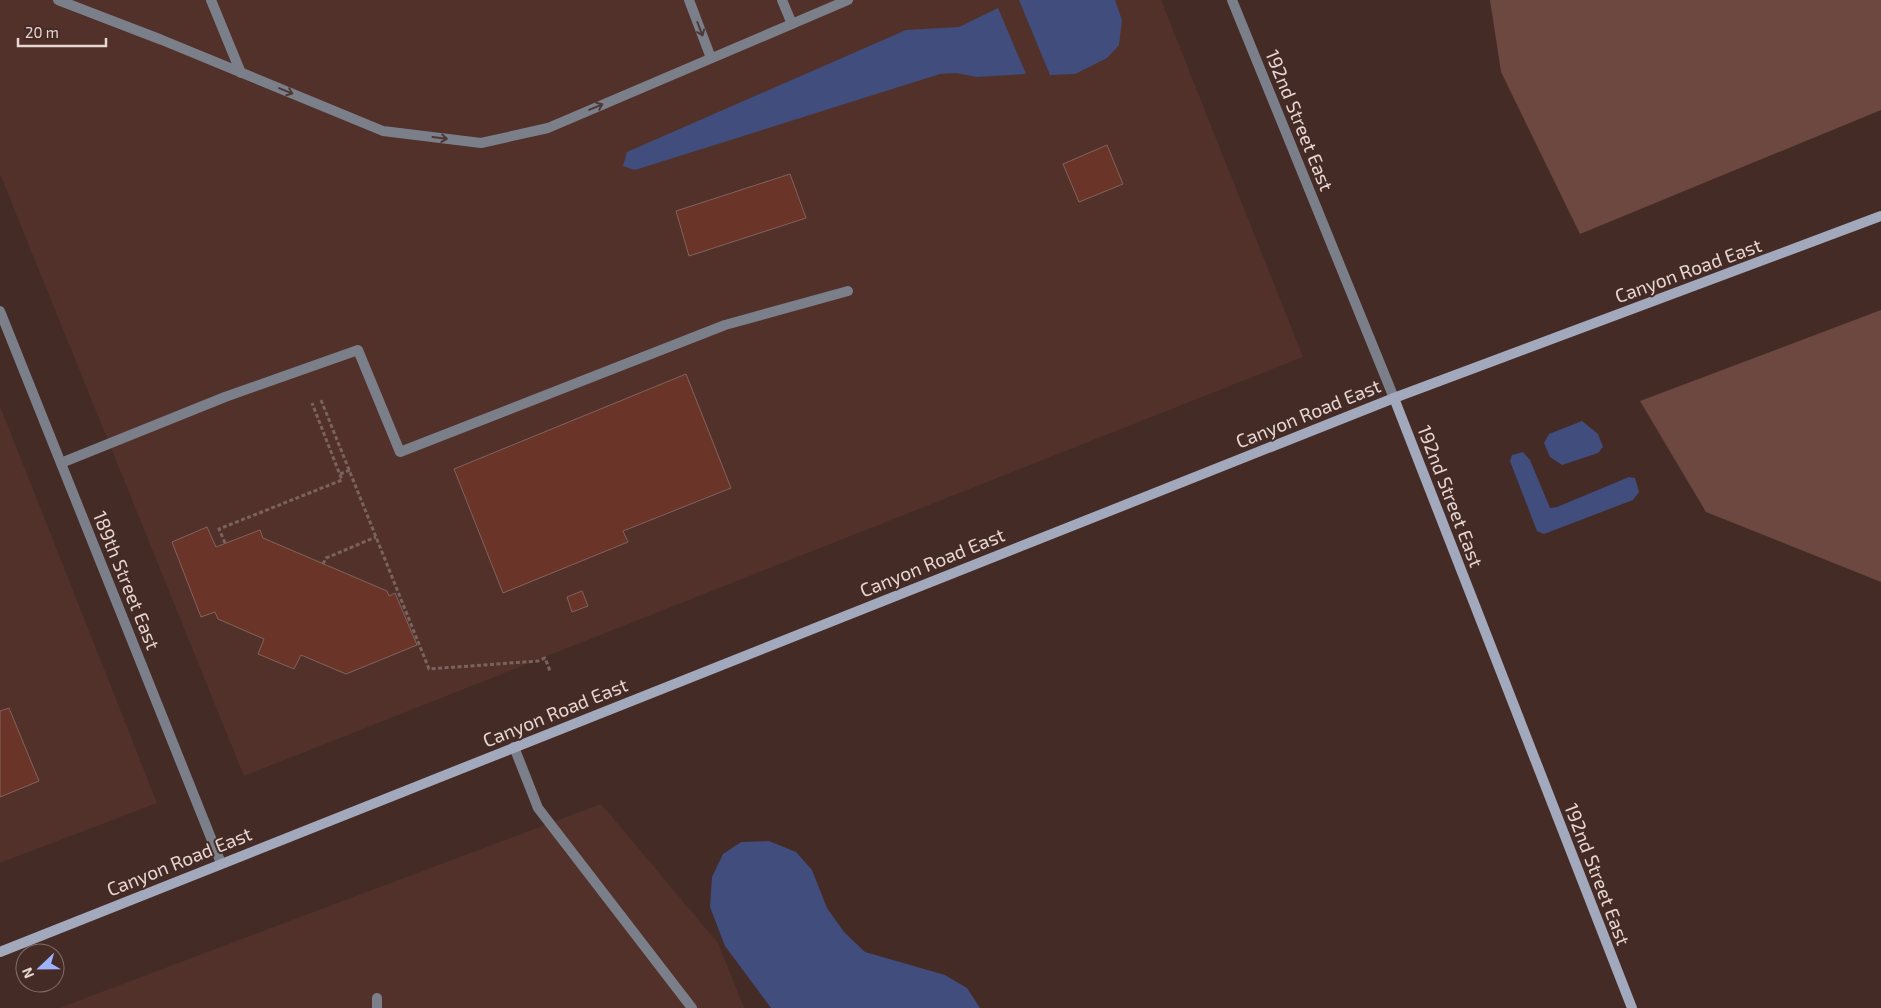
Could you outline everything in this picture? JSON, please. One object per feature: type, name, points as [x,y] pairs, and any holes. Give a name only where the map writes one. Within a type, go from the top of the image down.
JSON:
[{"type":"main road","name":"Canyon Road East","points":[[0,952],[1394,398],[1881,216]]},
{"type":"main road","name":"192nd Street East","points":[[1394,398],[1632,1008]]},
{"type":"street","points":[[58,0],[383,131],[481,143],[548,128],[848,0]]},
{"type":"street","points":[[211,0],[241,73]]},
{"type":"street","points":[[689,0],[711,58]]},
{"type":"street","points":[[782,0],[792,24]]},
{"type":"street","name":"192nd Street East","points":[[1232,0],[1394,398]]},
{"type":"street","points":[[61,463],[225,397],[358,350],[400,452],[725,325],[848,291]]},
{"type":"street","name":"189th Street East","points":[[1,316],[221,863]]},
{"type":"street","points":[[514,747],[538,808],[692,1008]]},
{"type":"path","points":[[321,400],[429,669],[538,661],[545,658],[550,672]]},
{"type":"path","points":[[224,544],[219,529],[342,480],[312,404]]},
{"type":"path","points":[[340,474],[350,470]]},
{"type":"path","points":[[323,564],[326,558],[376,537]]},
{"type":"shaded area","points":[[0,0],[1161,0],[1303,357],[244,776],[0,174]]},
{"type":"shaded area","points":[[1490,0],[1881,0],[1881,110],[1580,234],[1501,72]]},
{"type":"shaded area","points":[[1881,310],[1881,582],[1706,512],[1640,401]]},
{"type":"shaded area","points":[[0,406],[157,803],[0,863]]},
{"type":"shaded area","points":[[601,804],[718,943],[744,1008],[59,1008]]},
{"type":"water","points":[[1019,0],[1115,0],[1122,20],[1119,45],[1107,58],[1075,74],[1050,75]]},
{"type":"water","points":[[998,8],[1026,74],[977,77],[956,73],[940,74],[635,170],[623,166],[627,152],[906,30],[959,27]]},
{"type":"water","points":[[1582,421],[1598,434],[1603,447],[1598,453],[1562,465],[1550,457],[1544,443],[1549,434]]},
{"type":"water","points":[[1523,452],[1530,460],[1550,508],[1557,507],[1629,477],[1635,478],[1639,492],[1633,500],[1544,534],[1537,531],[1510,461],[1512,455]]},
{"type":"water","points":[[769,841],[796,852],[812,870],[827,908],[844,932],[865,952],[945,975],[967,988],[980,1008],[771,1008],[725,946],[710,907],[712,877],[723,854],[741,842]]},
{"type":"building","points":[[1107,145],[1123,184],[1079,202],[1063,164]]},
{"type":"building","points":[[790,174],[806,218],[689,256],[676,211]]},
{"type":"building","points":[[686,374],[731,488],[623,531],[628,542],[503,593],[454,469]]},
{"type":"building","points":[[207,527],[216,547],[260,530],[263,538],[387,591],[389,596],[395,593],[417,645],[346,674],[301,655],[294,669],[258,654],[264,639],[218,619],[215,612],[201,617],[172,542]]},
{"type":"building","points":[[582,591],[588,606],[572,612],[567,597]]},
{"type":"building","points":[[9,708],[39,781],[0,797],[0,711]]}]
